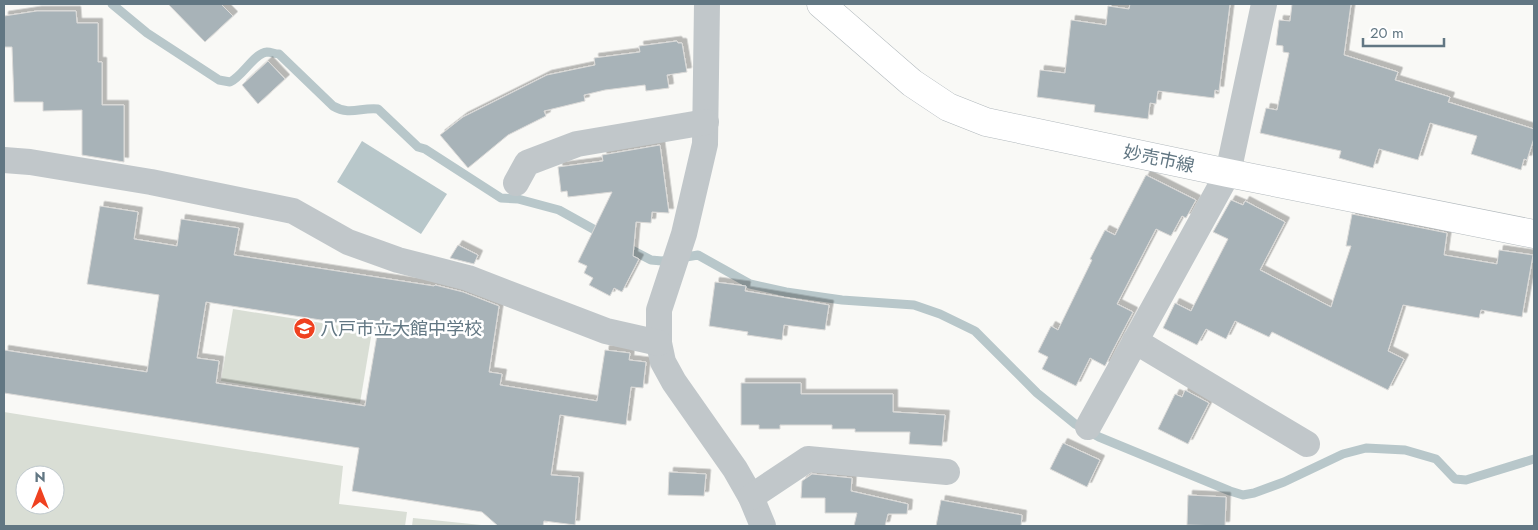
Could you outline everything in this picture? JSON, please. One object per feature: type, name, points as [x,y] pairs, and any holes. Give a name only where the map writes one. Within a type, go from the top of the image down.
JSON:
[{"type":"main road","name":"妙売市線","points":[[821,4],[912,83],[948,108],[986,122],[1228,173],[1534,234]]},
{"type":"street","points":[[707,4],[705,144],[684,234],[660,310],[659,342],[663,362],[674,382],[734,469],[751,497],[763,526]]},
{"type":"street","points":[[1088,427],[1228,173],[1264,4]]},
{"type":"street","points":[[516,183],[527,162],[577,144],[706,122]]},
{"type":"street","points":[[4,160],[30,162],[151,182],[293,211],[348,242],[398,260],[468,278],[606,331],[659,342]]},
{"type":"street","points":[[1136,341],[1307,444]]},
{"type":"street","points":[[751,497],[808,459],[947,472]]},
{"type":"shaded area","points":[[362,141],[447,194],[421,234],[337,182]]},
{"type":"shaded area","points":[[233,309],[372,331],[360,403],[221,381]]},
{"type":"shaded area","points":[[4,412],[343,466],[339,504],[407,512],[405,526],[4,526]]},
{"type":"shaded area","points":[[413,518],[491,526],[412,526]]},
{"type":"building","points":[[168,4],[221,4],[233,16],[205,42]]},
{"type":"building","points":[[1130,4],[1230,4],[1219,91],[1215,90],[1214,98],[1158,91],[1156,104],[1150,103],[1148,119],[1094,112],[1095,105],[1037,97],[1040,70],[1065,73],[1071,20],[1106,25],[1108,6],[1129,9]]},
{"type":"building","points":[[1292,4],[1351,4],[1344,55],[1398,72],[1395,80],[1450,97],[1448,102],[1534,129],[1534,138],[1527,160],[1524,159],[1521,170],[1471,154],[1477,136],[1430,123],[1418,160],[1379,149],[1373,168],[1339,158],[1341,151],[1260,133],[1266,108],[1277,110],[1289,53],[1283,52],[1283,46],[1276,45],[1279,20],[1290,21]]},
{"type":"building","points":[[37,11],[76,11],[77,23],[98,23],[98,62],[102,62],[102,105],[124,105],[124,162],[82,155],[82,110],[43,111],[43,102],[14,102],[12,47],[4,47],[4,16]]},
{"type":"building","points":[[677,41],[682,43],[687,72],[667,75],[669,88],[646,91],[645,85],[605,90],[584,95],[585,101],[544,111],[546,116],[508,135],[468,168],[440,135],[463,117],[547,75],[595,65],[594,58],[640,52],[639,46]]},
{"type":"building","points":[[268,61],[285,79],[258,104],[242,85]]},
{"type":"building","points":[[660,145],[669,213],[652,212],[651,223],[636,222],[633,256],[639,259],[622,292],[614,288],[610,296],[589,285],[593,278],[584,273],[587,266],[578,262],[612,192],[568,197],[567,191],[561,192],[558,167],[603,161],[602,155]]},
{"type":"building","points":[[1146,175],[1196,200],[1186,218],[1182,216],[1171,236],[1156,229],[1117,304],[1133,312],[1105,366],[1090,358],[1076,386],[1042,369],[1048,357],[1038,352],[1051,326],[1058,330],[1105,230],[1115,235]]},
{"type":"building","points":[[1231,200],[1243,205],[1245,201],[1285,222],[1260,270],[1331,307],[1351,246],[1346,246],[1352,214],[1447,233],[1444,255],[1497,264],[1499,250],[1533,255],[1522,317],[1481,310],[1479,318],[1403,305],[1388,351],[1404,359],[1388,390],[1272,332],[1269,337],[1235,321],[1226,339],[1206,329],[1197,345],[1163,328],[1175,303],[1191,311],[1228,239],[1213,232]]},
{"type":"building","points":[[100,206],[138,212],[134,239],[177,246],[181,219],[239,228],[234,255],[435,285],[463,292],[499,306],[489,372],[502,374],[500,385],[597,401],[605,350],[630,353],[629,360],[646,362],[643,388],[631,387],[626,425],[560,415],[551,475],[579,477],[575,525],[544,521],[543,526],[498,526],[482,512],[352,491],[359,448],[4,393],[4,350],[147,372],[159,295],[87,284]],"holes":[[[206,302],[378,329],[365,406],[216,383],[219,361],[197,358]]]},
{"type":"building","points":[[458,245],[478,255],[474,264],[450,258]]},
{"type":"building","points":[[715,282],[746,286],[745,291],[829,305],[825,330],[784,325],[782,340],[747,335],[748,332],[709,326]]},
{"type":"building","points":[[741,383],[801,383],[801,394],[893,394],[893,412],[945,415],[942,446],[909,444],[910,432],[855,432],[855,429],[832,429],[832,425],[780,425],[780,429],[759,429],[759,425],[741,425]]},
{"type":"building","points":[[1185,390],[1209,403],[1188,444],[1158,429],[1175,394],[1182,397]]},
{"type":"building","points":[[1063,443],[1100,460],[1087,487],[1050,469]]},
{"type":"building","points":[[669,472],[706,474],[704,496],[668,495]]},
{"type":"building","points":[[812,474],[852,478],[851,491],[908,504],[907,514],[888,514],[885,526],[854,526],[857,513],[825,513],[825,498],[801,498],[802,481]]},
{"type":"building","points":[[1188,495],[1226,497],[1225,526],[1187,525]]},
{"type":"building","points":[[941,500],[1022,515],[1021,526],[936,526]]},
{"type":"waterway","points":[[112,4],[147,33],[219,80],[230,82],[235,79],[262,53],[279,54],[333,106],[350,111],[378,109],[418,147],[425,149],[501,198],[518,199],[559,210],[604,235]]},
{"type":"waterway","points":[[624,246],[651,260],[662,261],[698,255],[750,284],[786,292],[842,300],[914,305],[940,314],[975,331],[1037,393],[1075,424],[1099,437],[1243,495],[1284,482],[1343,454],[1366,448],[1405,450],[1436,459],[1455,479],[1466,480],[1534,459]]},
{"type":"place","name":"八戸市立大館中学校","points":[[304,329]]}]
